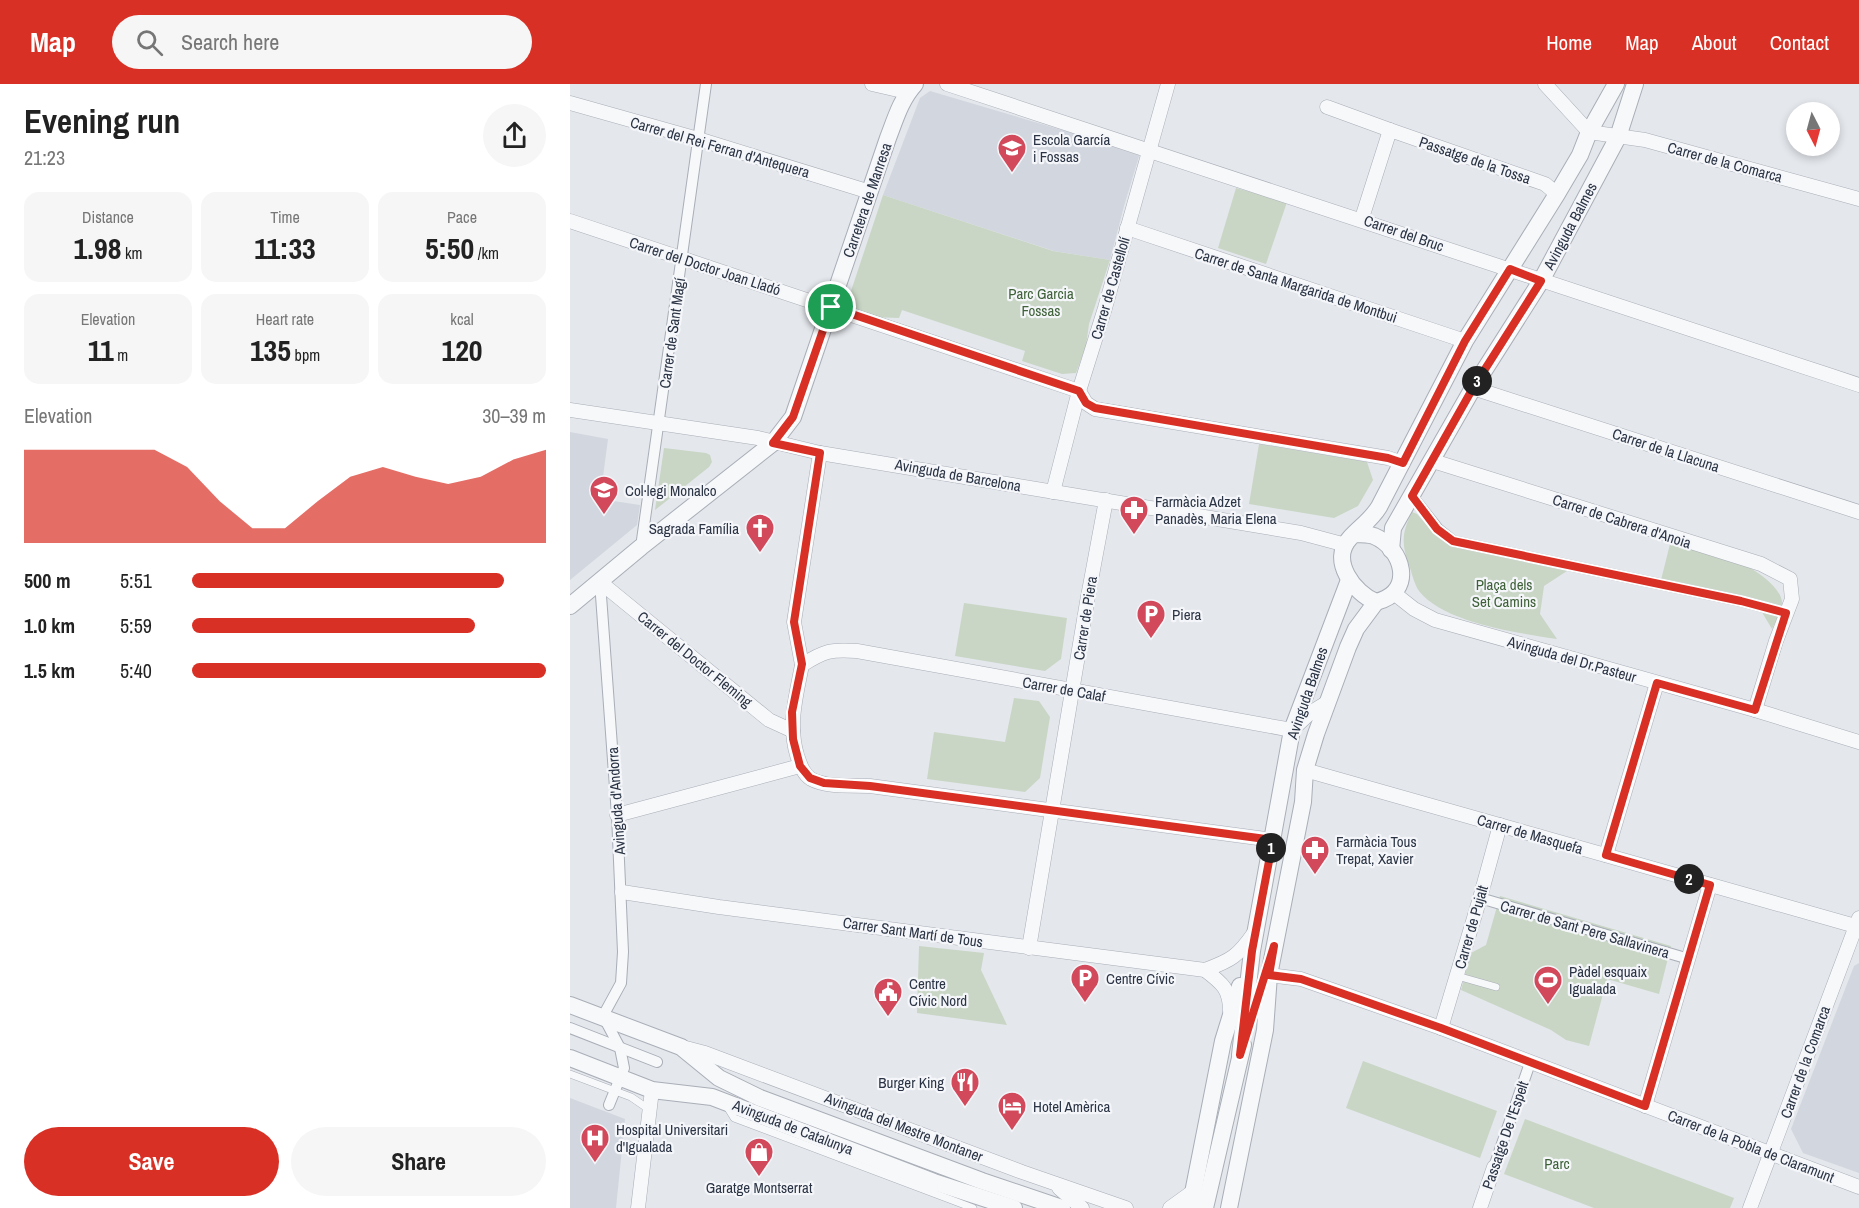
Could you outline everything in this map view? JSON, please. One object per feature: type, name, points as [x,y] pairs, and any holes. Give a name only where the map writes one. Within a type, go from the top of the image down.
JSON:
[{"type":"street","name":"Carrer de Sant Magí","points":[[641,547],[706,84]]},
{"type":"street","points":[[872,84],[898,90],[909,86]]},
{"type":"street","name":"Carrer del Bruc","points":[[947,84],[1362,218],[1541,281],[1859,385]]},
{"type":"street","name":"Carrer de Castellolí","points":[[1053,492],[1079,391],[1105,308],[1168,84]]},
{"type":"street","points":[[1545,84],[1589,132]]},
{"type":"street","name":"Avinguda Balmes","points":[[1351,539],[1373,517],[1465,341],[1580,155],[1589,132],[1616,84]]},
{"type":"street","name":"Avinguda Balmes","points":[[1391,550],[1393,528],[1473,388],[1541,281],[1618,137],[1635,84]]},
{"type":"street","name":"Carretera de Manresa","points":[[570,606],[773,443],[793,417],[899,109],[909,86]]},
{"type":"street","name":"Carrer del Rei Ferran d'Antequera","points":[[570,103],[698,139],[870,192]]},
{"type":"street","name":"Passatge de la Tossa","points":[[1328,107],[1545,184],[1557,194]]},
{"type":"street","points":[[1362,218],[1390,130]]},
{"type":"street","name":"Carrer de la Comarca","points":[[1589,132],[1645,140],[1859,199]]},
{"type":"street","name":"Carrer del Doctor Joan Lladó","points":[[570,221],[1079,391]]},
{"type":"street","name":"Carrer de Santa Margarida de Montbui","points":[[1127,228],[1465,341]]},
{"type":"street","name":"Carrer de la Llacuna","points":[[1473,388],[1859,512]]},
{"type":"street","points":[[1079,391],[1086,403],[1095,408],[1388,458],[1403,463]]},
{"type":"street","name":"Avinguda de Barcelona","points":[[570,410],[758,438],[820,453],[1301,533],[1351,539]]},
{"type":"street","points":[[820,453],[794,622],[802,664],[792,712],[793,739],[800,766],[810,778],[824,783],[870,786],[1273,840]]},
{"type":"street","name":"Carrer de Cabrera d'Anoia","points":[[1433,461],[1761,564],[1790,579],[1792,599],[1786,613]]},
{"type":"street","points":[[1412,496],[1437,529],[1453,541],[1741,601],[1786,613],[1755,710]]},
{"type":"street","name":"Carrer de Piera","points":[[1029,948],[1106,500]]},
{"type":"street","points":[[1367,534],[1376,537],[1391,550],[1401,572],[1402,581],[1395,594],[1376,602],[1361,595],[1349,580],[1342,559],[1351,539],[1367,534]]},
{"type":"street","name":"Avinguda Balmes","points":[[1240,1055],[1252,951],[1292,730],[1349,580]]},
{"type":"street","name":"Carrer del Doctor Fleming","points":[[600,582],[769,720],[793,731]]},
{"type":"street","name":"Avinguda d'Andorra","points":[[600,582],[622,892],[621,983],[603,1016]]},
{"type":"street","name":"Avinguda del Dr.Pasteur","points":[[1395,594],[1414,609],[1436,620],[1755,710],[1859,742]]},
{"type":"street","name":"Avinguda Balmes","points":[[1240,1055],[1274,946],[1285,901],[1303,802],[1305,770],[1356,630],[1376,602]]},
{"type":"street","name":"Carrer de Calaf","points":[[802,664],[835,649],[856,651],[1292,730]]},
{"type":"street","points":[[1606,855],[1657,683]]},
{"type":"street","points":[[1292,730],[1310,713],[1328,702]]},
{"type":"street","points":[[618,815],[800,766]]},
{"type":"street","name":"Carrer de Masquefa","points":[[1305,770],[1710,885],[1858,923]]},
{"type":"street","name":"Carrer de Pujalt","points":[[1441,1028],[1500,825]]},
{"type":"street","points":[[1645,1106],[1710,885]]},
{"type":"street","name":"Carrer Sant Martí de Tous","points":[[622,892],[1205,970]]},
{"type":"street","name":"Carrer de Sant Pere Sallavinera","points":[[1480,898],[1689,959]]},
{"type":"street","name":"Carrer de la Comarca","points":[[1750,1208],[1858,923]]},
{"type":"street","points":[[1230,1017],[1230,997],[1225,988],[1205,970],[1226,962],[1241,952],[1256,929]]},
{"type":"street","name":"Avinguda Balmes","points":[[1230,1207],[1265,1030],[1269,975],[1274,946]]},
{"type":"street","name":"Avinguda Balmes","points":[[1190,1208],[1223,1041],[1252,951]]},
{"type":"street","name":"Carrer de la Pobla de Claramunt","points":[[1269,975],[1301,979],[1441,1028],[1859,1187]]},
{"type":"street","name":"Avinguda de Catalunya","points":[[570,1005],[681,1047],[719,1078],[760,1098],[982,1181],[1062,1208]]},
{"type":"street","points":[[603,1016],[620,1048],[624,1068],[609,1105]]},
{"type":"street","points":[[570,1028],[657,1062]]},
{"type":"street","name":"Avinguda del Mestre Montaner","points":[[681,1047],[705,1053],[1126,1208]]},
{"type":"street","points":[[1206,1208],[1240,1055]]},
{"type":"street","name":"Avinguda de Catalunya","points":[[570,1058],[617,1084],[712,1096],[934,1182],[1014,1208]]},
{"type":"street","name":"Passatge De l'Espelt","points":[[1480,1208],[1530,1063]]},
{"type":"street","points":[[638,1208],[652,1090]]},
{"type":"street","points":[[1052,1182],[1082,1208]]},
{"type":"street","points":[[1170,1208],[1194,1190]]},
{"type":"lane","points":[[1457,976],[1496,987]]},
{"type":"lane","points":[[570,1074],[617,1084],[650,1110]]},
{"type":"lane","points":[[631,1097],[652,1090]]},
{"type":"lane","points":[[723,1101],[734,1118],[973,1208]]},
{"type":"shaded area","name":"Escola García i Fossas","points":[[930,91],[1140,153],[1110,260],[1054,251],[883,195],[920,98]]},
{"type":"shaded area","name":"Col·legi Monalco","points":[[570,432],[608,439],[600,499],[640,505],[637,525],[570,580]]},
{"type":"shaded area","points":[[1859,963],[1859,1173],[1803,1153],[1791,1129],[1854,966]]},
{"type":"shaded area","name":"Hospital Universitari d'Igualada","points":[[570,1098],[625,1119],[616,1208],[570,1208]]},
{"type":"green space","points":[[1236,188],[1287,202],[1266,264],[1218,248]]},
{"type":"green space","name":"Parc Garcia Fossas","points":[[883,195],[1053,251],[1110,260],[1076,373],[1062,374],[1022,361],[1025,351],[902,310],[899,318],[871,317],[846,306]]},
{"type":"green space","points":[[1259,444],[1367,462],[1373,480],[1358,506],[1334,518],[1249,504]]},
{"type":"green space","points":[[664,448],[706,453],[710,455],[712,462],[709,467],[655,510]]},
{"type":"green space","name":"Plaça dels Set Camins","points":[[1412,512],[1417,514],[1436,535],[1450,544],[1567,571],[1544,586],[1540,614],[1557,639],[1483,625],[1463,619],[1431,602],[1417,588],[1405,551],[1406,526]]},
{"type":"green space","points":[[1670,544],[1730,558],[1770,582],[1782,603],[1772,629],[1760,609],[1659,588]]},
{"type":"green space","points":[[964,603],[1067,618],[1061,659],[1045,671],[955,656]]},
{"type":"green space","points":[[1014,698],[1039,701],[1050,717],[1040,778],[1025,792],[927,779],[934,732],[1005,742]]},
{"type":"green space","points":[[1500,896],[1671,946],[1659,994],[1607,979],[1589,1046],[1566,1040],[1551,1030],[1461,990],[1471,953],[1486,945]]},
{"type":"green space","points":[[919,946],[984,953],[981,970],[1007,1025],[917,1013]]},
{"type":"green space","points":[[1363,1061],[1497,1111],[1480,1158],[1346,1108]]},
{"type":"green space","name":"Parc","points":[[1525,1119],[1734,1198],[1730,1208],[1594,1208],[1504,1174]]},
{"type":"place","name":"Escola García i Fossas","points":[[1012,174]]},
{"type":"place","name":"Col·legi Monalco","points":[[604,516]]},
{"type":"place","name":"Farmàcia Adzet Panadès, Maria Elena","points":[[1134,536]]},
{"type":"place","name":"Sagrada Família","points":[[760,554]]},
{"type":"place","name":"Piera","points":[[1151,640]]},
{"type":"place","name":"Farmàcia Tous Trepat, Xavier","points":[[1315,876]]},
{"type":"place","name":"Centre Cívic","points":[[1085,1004]]},
{"type":"place","name":"Pàdel esquaix Igualada","points":[[1548,1006]]},
{"type":"place","name":"Centre Cívic Nord","points":[[888,1018]]},
{"type":"place","name":"Burger King","points":[[965,1108]]},
{"type":"place","name":"Hotel Amèrica","points":[[1012,1132]]},
{"type":"place","name":"Hospital Universitari d'Igualada","points":[[595,1164]]},
{"type":"place","name":"Garatge Montserrat","points":[[759,1178]]},
{"type":"route","points":[[1510,269],[1541,281],[1473,388],[1412,496],[1437,529],[1453,541],[1741,601],[1786,613],[1755,710],[1657,683],[1606,855],[1710,885],[1645,1106],[1441,1028],[1301,979],[1269,975],[1274,946],[1240,1055],[1252,951],[1273,840],[870,786],[824,783],[810,778],[800,766],[793,739],[792,712],[802,664],[794,622],[820,453],[773,443],[793,417],[831,307],[1079,391],[1086,403],[1095,408],[1388,458],[1403,463],[1465,341],[1510,269]]}]
